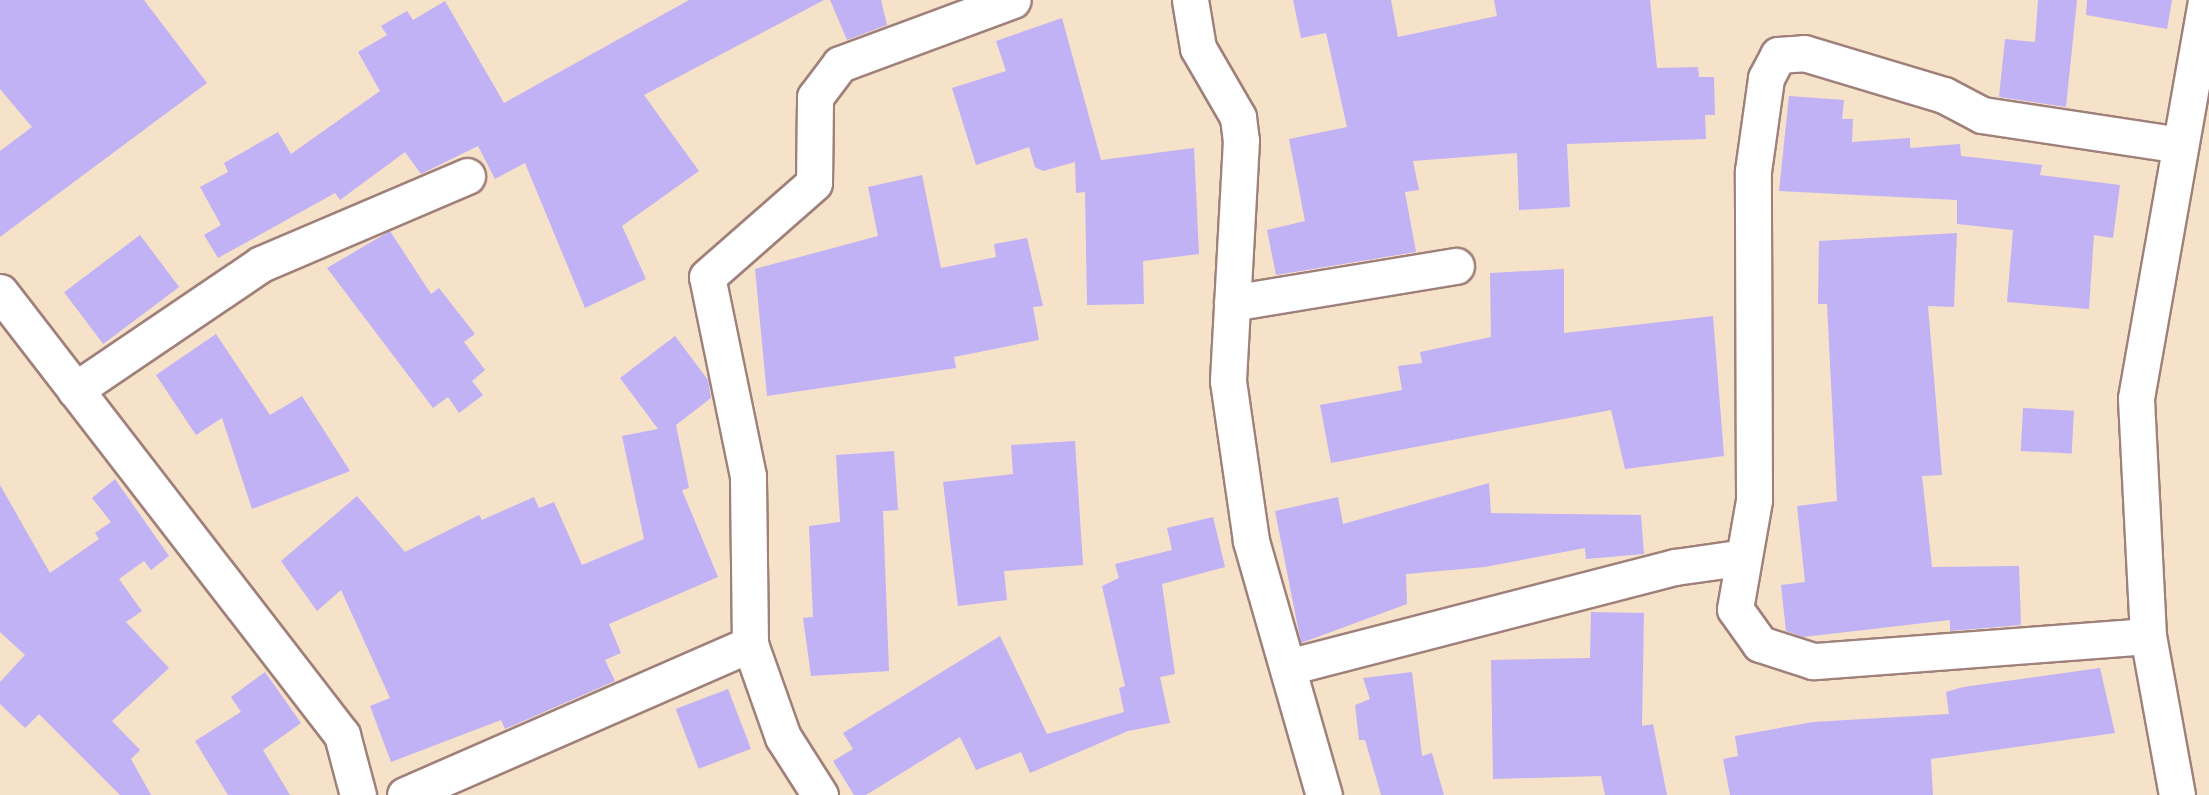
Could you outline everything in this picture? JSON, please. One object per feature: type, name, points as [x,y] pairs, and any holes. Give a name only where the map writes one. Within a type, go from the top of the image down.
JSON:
[{"type":"street","points":[[820,795],[783,737],[750,644],[748,475],[707,276],[814,183],[815,97],[840,64],[1013,0]]},
{"type":"street","points":[[1190,0],[1198,48],[1238,117],[1228,381],[1236,453],[1251,541],[1324,795]]},
{"type":"street","points":[[2177,795],[2148,636],[2136,398],[2206,0]]},
{"type":"street","points":[[2148,636],[1813,661],[1760,643],[1735,609],[1739,558],[1754,500],[1753,171],[1766,78],[1778,55],[1804,52],[1944,94],[1982,115],[2180,145]]},
{"type":"street","points":[[75,390],[261,264],[467,176]]},
{"type":"street","points":[[1232,303],[1456,266]]},
{"type":"street","points":[[0,292],[342,735],[358,795]]},
{"type":"street","points":[[1288,667],[1675,567],[1739,558]]},
{"type":"street","points":[[405,795],[750,644]]},
{"type":"building","points":[[0,0],[144,0],[207,83],[0,237],[0,151],[32,127],[0,89]]},
{"type":"building","points":[[689,0],[824,0],[644,95],[699,171],[622,226],[646,279],[585,308],[525,163],[495,179],[478,146],[421,174],[405,152],[340,200],[335,193],[218,258],[204,235],[221,225],[200,187],[228,172],[224,163],[278,132],[291,154],[380,91],[358,52],[387,35],[381,26],[407,11],[413,20],[445,1],[504,103]]},
{"type":"building","points":[[830,0],[881,0],[887,25],[847,40]]},
{"type":"building","points":[[1293,0],[1391,0],[1398,37],[1497,16],[1494,0],[1650,0],[1657,68],[1698,67],[1699,77],[1714,77],[1715,115],[1705,115],[1706,139],[1567,144],[1570,207],[1519,210],[1517,153],[1413,161],[1419,190],[1405,192],[1416,252],[1276,275],[1267,230],[1305,221],[1289,139],[1347,127],[1326,33],[1301,38]]},
{"type":"building","points":[[2038,0],[2077,0],[2066,107],[1999,97],[2005,39],[2035,42]]},
{"type":"building","points":[[2087,0],[2172,0],[2167,29],[2086,15]]},
{"type":"building","points":[[1062,18],[1101,160],[1194,148],[1199,254],[1143,261],[1144,304],[1087,305],[1085,192],[1076,193],[1075,162],[1043,171],[1035,167],[1029,147],[976,165],[952,88],[1006,71],[996,41]]},
{"type":"building","points":[[1789,96],[1844,100],[1842,119],[1853,119],[1852,142],[1910,138],[1910,148],[1960,144],[1961,156],[2042,165],[2040,175],[2120,185],[2113,238],[2094,235],[2089,309],[2007,302],[2013,230],[1957,224],[1957,200],[1779,191]]},
{"type":"building","points":[[922,175],[941,268],[996,257],[994,244],[1027,238],[1043,306],[1033,307],[1039,340],[954,357],[956,368],[767,396],[755,269],[878,236],[868,187]]},
{"type":"building","points":[[390,231],[431,294],[439,288],[475,334],[464,342],[485,370],[472,381],[483,395],[459,413],[448,397],[433,408],[327,268]]},
{"type":"building","points":[[1957,233],[1954,307],[1928,306],[1942,475],[1922,476],[1932,567],[2019,566],[2021,625],[1950,631],[1950,620],[1803,637],[1786,631],[1781,585],[1805,582],[1797,506],[1837,501],[1827,304],[1818,304],[1819,241]]},
{"type":"building","points":[[140,235],[179,287],[103,344],[64,292]]},
{"type":"building","points":[[1564,269],[1564,333],[1713,316],[1724,456],[1625,469],[1611,410],[1331,463],[1320,405],[1402,390],[1398,366],[1422,363],[1420,352],[1491,337],[1490,273]]},
{"type":"building","points":[[216,334],[270,415],[302,396],[350,471],[252,509],[222,418],[196,435],[156,375]]},
{"type":"building","points":[[675,336],[708,380],[711,398],[676,425],[689,488],[682,490],[718,577],[609,624],[621,653],[605,660],[615,681],[505,729],[501,720],[391,762],[370,706],[390,698],[341,590],[317,611],[281,561],[357,496],[405,552],[479,515],[482,520],[534,497],[539,508],[554,502],[582,565],[644,539],[622,436],[658,429],[620,378]]},
{"type":"building","points":[[2023,408],[2074,411],[2072,454],[2021,451]]},
{"type":"building","points":[[1075,441],[1083,565],[1004,571],[1007,600],[958,606],[943,482],[1013,474],[1011,445]]},
{"type":"building","points":[[894,451],[898,510],[883,511],[889,671],[811,676],[803,618],[813,617],[809,526],[840,522],[836,455]]},
{"type":"building","points":[[115,479],[169,556],[151,570],[144,561],[119,579],[142,611],[126,622],[169,668],[112,721],[140,750],[131,759],[151,795],[120,795],[39,714],[25,728],[0,704],[0,682],[25,655],[0,632],[0,485],[50,573],[99,539],[95,533],[111,522],[92,498]]},
{"type":"building","points":[[1489,483],[1491,513],[1641,515],[1644,554],[1586,559],[1585,548],[1485,567],[1406,574],[1407,604],[1301,643],[1275,511],[1338,497],[1343,524]]},
{"type":"building","points":[[1213,517],[1225,567],[1162,584],[1175,674],[1160,677],[1170,723],[1128,731],[1030,773],[1021,752],[976,770],[960,737],[866,795],[854,795],[833,761],[853,749],[843,733],[1000,636],[1047,734],[1124,712],[1119,688],[1125,686],[1102,586],[1119,578],[1115,564],[1172,550],[1167,528]]},
{"type":"building","points":[[1591,612],[1644,613],[1642,726],[1653,724],[1667,795],[1605,795],[1601,776],[1493,779],[1491,660],[1590,658]]},
{"type":"building","points":[[2100,668],[2115,733],[1931,759],[1933,795],[1730,795],[1723,759],[1738,756],[1735,736],[1813,722],[1949,714],[1946,692],[1963,687]]},
{"type":"building","points":[[265,672],[301,723],[263,750],[290,795],[228,795],[195,741],[241,712],[231,697]]},
{"type":"building","points":[[1412,672],[1422,756],[1432,753],[1444,795],[1381,795],[1365,740],[1359,740],[1355,705],[1370,699],[1363,678]]},
{"type":"building","points":[[728,689],[751,749],[699,769],[676,709]]}]
